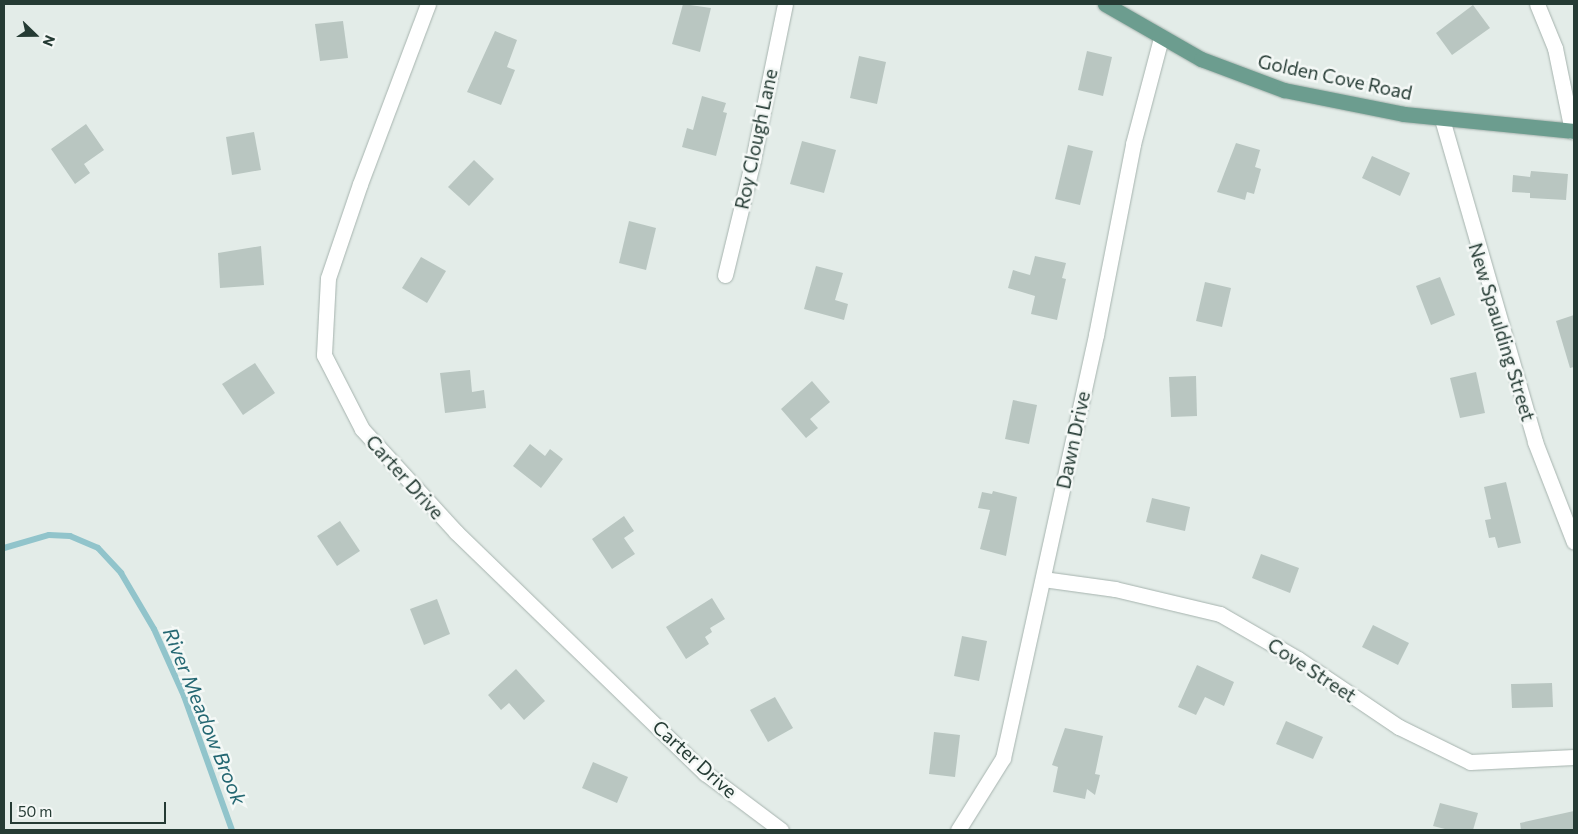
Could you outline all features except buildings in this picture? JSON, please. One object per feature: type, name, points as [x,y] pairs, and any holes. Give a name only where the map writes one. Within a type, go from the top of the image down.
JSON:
[{"type":"main road","name":"Golden Cove Road","points":[[1106,4],[1161,38],[1246,78],[1284,90],[1442,119],[1573,131]]},
{"type":"street","name":"Carter Drive","points":[[428,4],[360,184],[328,278],[324,355],[362,429],[456,532],[705,773],[781,830]]},
{"type":"street","name":"Roy Clough Lane","points":[[725,274],[753,160],[785,4]]},
{"type":"street","points":[[1537,4],[1555,48],[1573,131]]},
{"type":"street","name":"Dawn Drive","points":[[958,830],[1003,758],[1043,579],[1133,144],[1161,38]]},
{"type":"street","name":"New Spaulding Street","points":[[1442,119],[1535,442],[1574,542]]},
{"type":"street","name":"Cove Street","points":[[1043,579],[1115,589],[1220,614],[1298,659],[1400,727],[1470,762],[1574,757]]},
{"type":"waterway","name":"River Meadow Brook","points":[[4,548],[49,535],[70,536],[98,548],[121,573],[154,629],[184,696],[232,830]]}]
